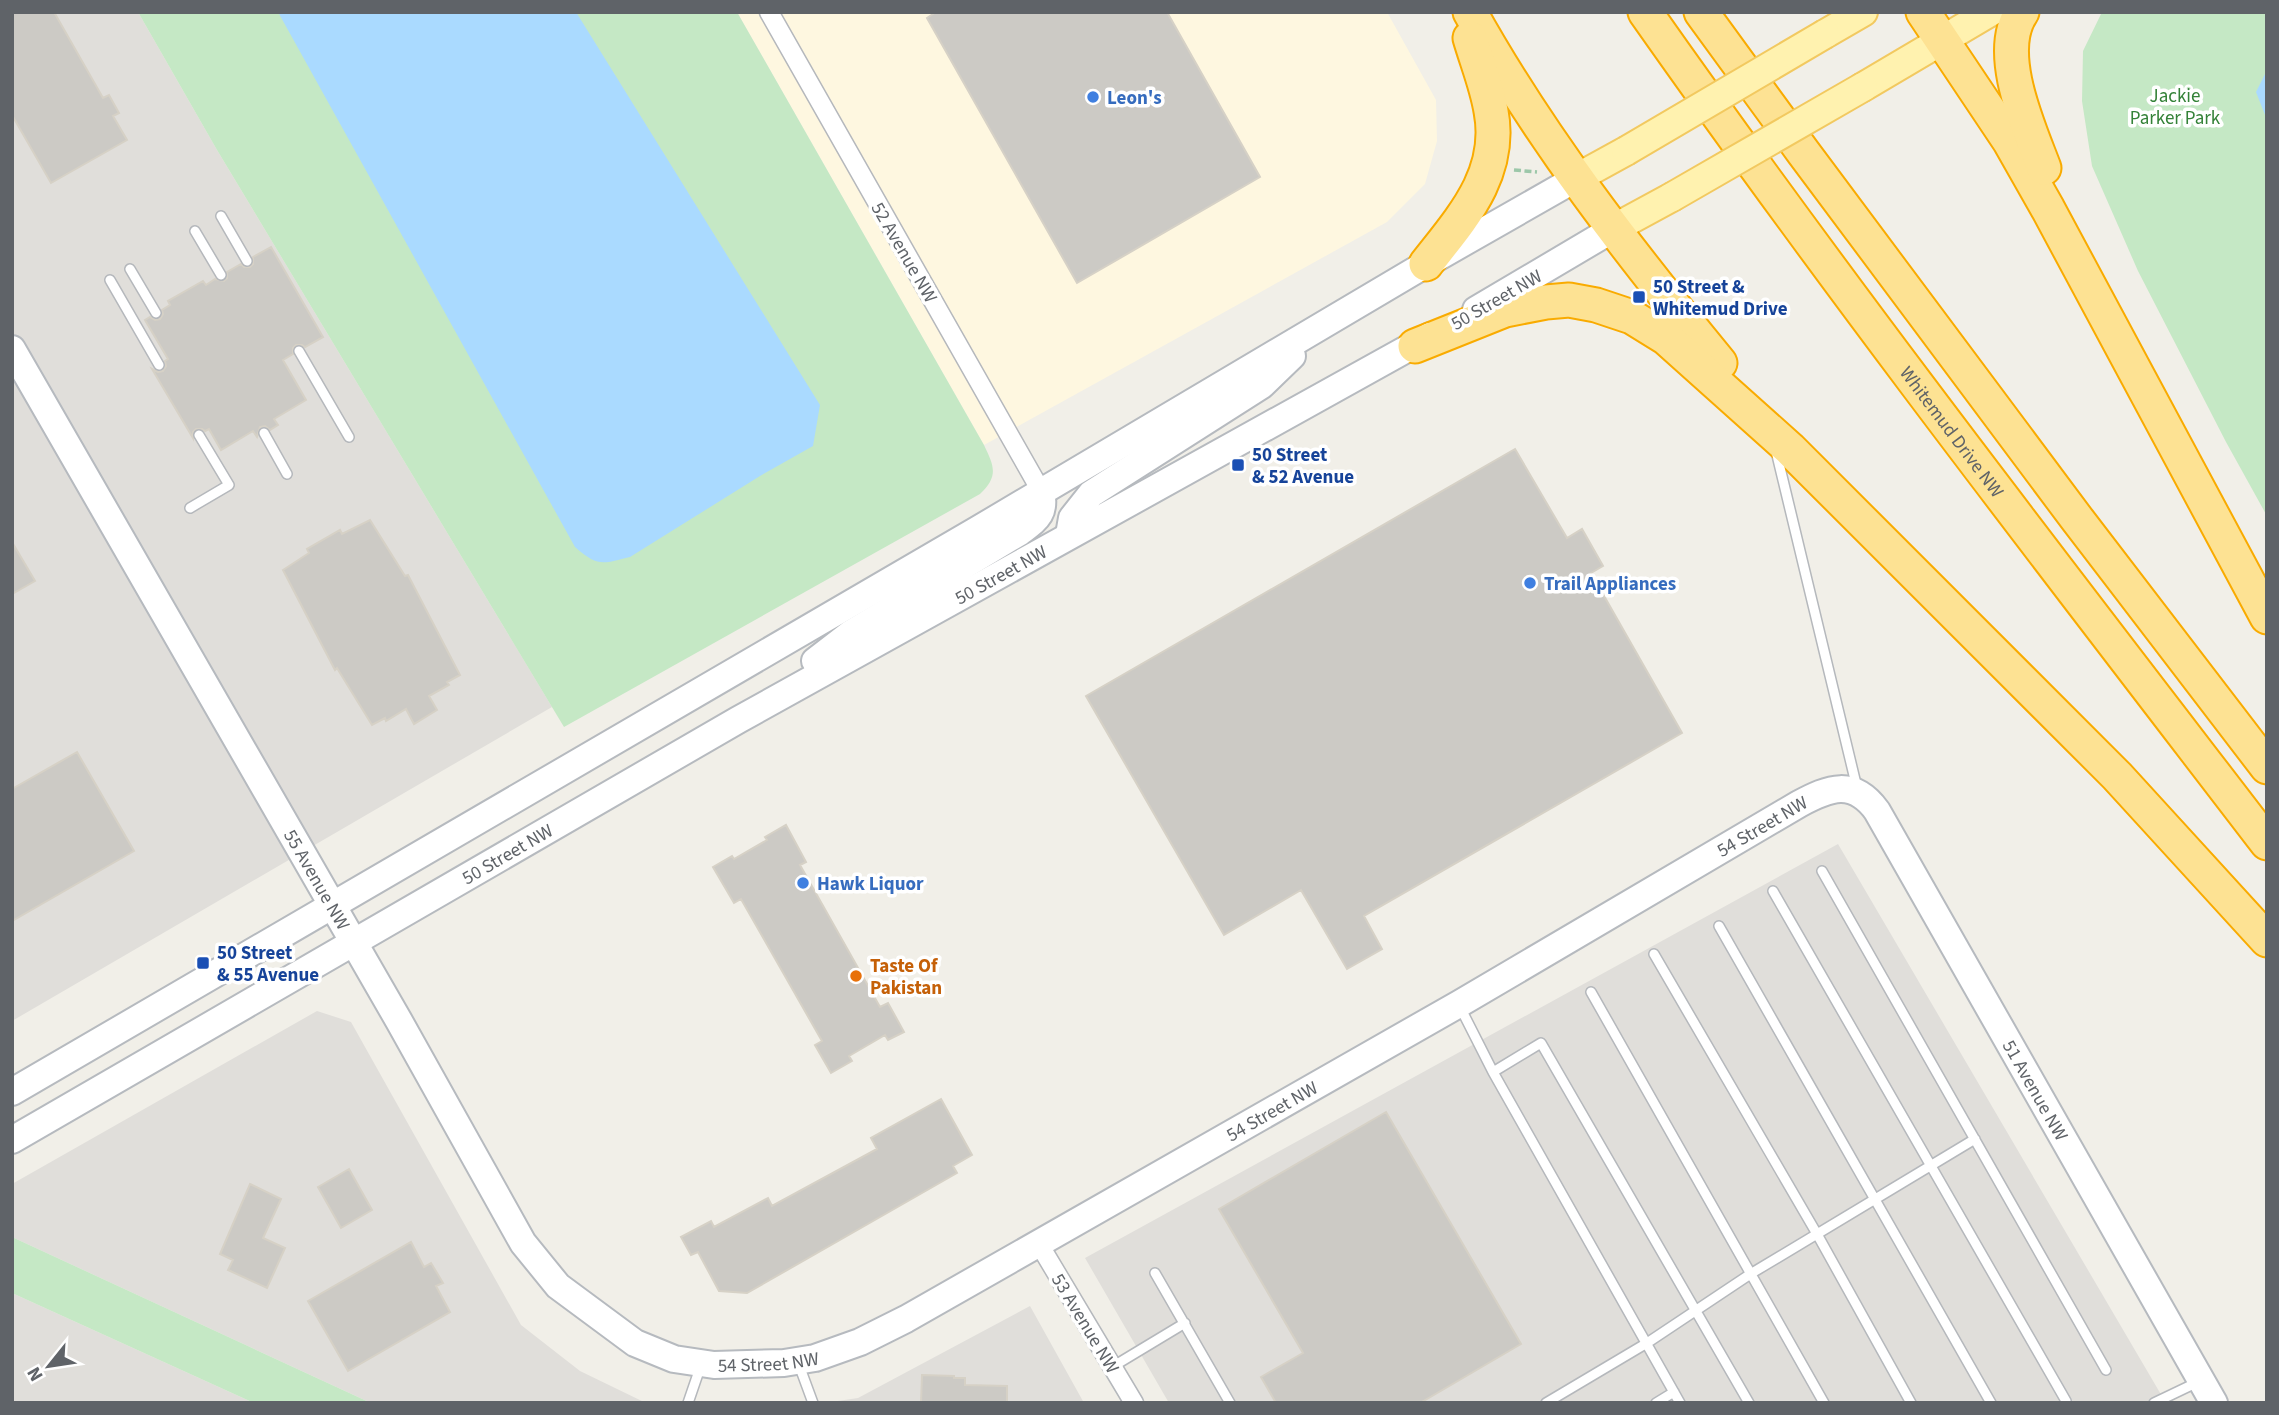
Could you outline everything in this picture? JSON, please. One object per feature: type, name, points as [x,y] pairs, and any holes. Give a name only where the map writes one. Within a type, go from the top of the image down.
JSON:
[{"type":"highway","points":[[1426,264],[1461,219],[1484,181],[1492,146],[1491,112],[1462,12]]},
{"type":"highway","points":[[1470,12],[1502,67],[1575,179],[1781,441]]},
{"type":"highway","name":"Whitemud Drive NW","points":[[1645,12],[1776,196],[2033,538],[2267,842]]},
{"type":"highway","points":[[1701,12],[2077,519],[2267,768]]},
{"type":"highway","points":[[1923,12],[2010,142],[2083,272],[2267,617]]},
{"type":"highway","points":[[2022,12],[2012,39],[2015,78],[2021,102],[2083,272]]},
{"type":"highway","points":[[1415,345],[1505,310],[1569,300],[1596,305],[1632,317],[1666,338],[1781,441],[2117,776],[2267,940]]},
{"type":"main road","points":[[12,1092],[503,808],[1426,264],[1863,12]]},
{"type":"main road","name":"50 Street NW","points":[[12,1140],[738,720],[1415,345],[1990,12]]},
{"type":"main road","points":[[1069,535],[1072,518],[1091,494],[1262,385],[1326,323]]},
{"type":"main road","name":"55 Avenue NW","points":[[12,349],[523,1243],[558,1286],[596,1316],[635,1343],[674,1359]]},
{"type":"main road","points":[[738,720],[850,634],[1020,533],[1038,518],[1044,504],[1041,491]]},
{"type":"main road","name":"54 Street NW","points":[[674,1359],[725,1365],[798,1361],[815,1358],[860,1342],[1039,1244],[1459,1004],[1799,804],[1828,790],[1852,791]]},
{"type":"main road","name":"51 Avenue NW","points":[[1852,791],[1870,801],[1877,811],[2208,1392]]},
{"type":"street","name":"52 Avenue NW","points":[[769,12],[1041,491]]},
{"type":"street","name":"53 Avenue NW","points":[[1039,1244],[1134,1403]]},
{"type":"lane","points":[[221,216],[247,261]]},
{"type":"lane","points":[[195,231],[221,275]]},
{"type":"lane","points":[[130,269],[156,313]]},
{"type":"lane","points":[[110,280],[159,365]]},
{"type":"lane","points":[[299,351],[349,437]]},
{"type":"lane","points":[[264,433],[287,474]]},
{"type":"lane","points":[[190,508],[229,485],[199,435]]},
{"type":"lane","points":[[1781,441],[1849,747],[1852,791]]},
{"type":"lane","points":[[1822,871],[2106,1370]]},
{"type":"lane","points":[[1773,891],[2066,1401]]},
{"type":"lane","points":[[1719,926],[1991,1403]]},
{"type":"lane","points":[[1654,954],[1817,1234],[1911,1403]]},
{"type":"lane","points":[[1591,992],[1824,1403]]},
{"type":"lane","points":[[1459,1004],[1493,1072],[1680,1403]]},
{"type":"lane","points":[[1493,1072],[1541,1043],[1749,1403]]},
{"type":"lane","points":[[1546,1403],[1647,1343],[1752,1273],[1975,1139]]},
{"type":"lane","points":[[1156,1273],[1230,1403]]},
{"type":"lane","points":[[1112,1367],[1185,1323]]},
{"type":"lane","points":[[798,1361],[813,1403]]},
{"type":"lane","points":[[688,1403],[702,1363]]},
{"type":"lane","points":[[1656,1403],[1674,1392]]},
{"type":"lane","points":[[2154,1403],[2208,1392]]},
{"type":"path","points":[[1513,170],[1540,173]]},
{"type":"shaded area","points":[[12,12],[138,12],[217,150],[552,707],[12,1021]]},
{"type":"shaded area","points":[[737,12],[1387,12],[1436,100],[1437,141],[1425,184],[1387,222],[984,445]]},
{"type":"shaded area","points":[[1838,844],[2166,1403],[1169,1403],[1085,1258]]},
{"type":"shaded area","points":[[317,1011],[351,1022],[521,1325],[580,1371],[646,1403],[371,1403],[12,1237],[12,1184]]},
{"type":"shaded area","points":[[12,1293],[254,1403],[12,1403]]},
{"type":"shaded area","points":[[1030,1306],[1084,1403],[824,1403],[858,1398]]},
{"type":"green space","points":[[138,12],[737,12],[984,445],[993,471],[990,482],[980,494],[564,727],[217,150]]},
{"type":"green space","name":"Jackie Parker Park","points":[[2102,12],[2267,12],[2267,516],[2138,271],[2092,166],[2082,101],[2083,51]]},
{"type":"green space","points":[[12,1237],[371,1403],[254,1403],[12,1293]]},
{"type":"water","points":[[278,12],[576,12],[820,405],[813,446],[630,557],[595,561],[575,547]]},
{"type":"water","points":[[2267,70],[2267,120],[2256,92]]},
{"type":"building","points":[[12,12],[54,12],[103,98],[109,95],[119,113],[113,116],[127,140],[51,183],[12,115]]},
{"type":"building","name":"Leon's","points":[[936,12],[1167,12],[1260,177],[1077,283],[927,18]]},
{"type":"building","points":[[271,247],[323,337],[305,347],[296,345],[293,354],[283,360],[306,400],[274,419],[278,425],[270,430],[265,426],[260,427],[257,437],[253,431],[221,450],[209,429],[196,429],[193,438],[152,369],[163,371],[168,359],[145,320],[150,317],[160,319],[162,310],[170,305],[168,301],[203,281],[206,285],[215,279],[224,281],[227,272],[241,264],[250,267],[253,257]]},
{"type":"building","points":[[1515,449],[1567,538],[1582,529],[1603,566],[1591,573],[1682,733],[1364,916],[1382,949],[1347,969],[1301,890],[1224,935],[1086,696]]},
{"type":"building","points":[[370,520],[405,576],[408,575],[460,675],[447,682],[449,685],[429,696],[437,710],[414,724],[406,709],[386,721],[385,718],[372,725],[337,668],[335,670],[283,570],[309,553],[307,549],[340,530],[342,534]]},
{"type":"building","points":[[12,542],[35,581],[12,594]]},
{"type":"building","points":[[77,752],[134,851],[12,921],[12,789]]},
{"type":"building","points":[[786,825],[806,862],[800,865],[880,1007],[888,1003],[904,1032],[888,1040],[885,1035],[849,1056],[852,1061],[831,1073],[815,1045],[822,1041],[741,899],[734,903],[713,867],[732,856],[734,859],[767,840],[765,837]]},
{"type":"building","points":[[941,1099],[972,1155],[953,1166],[957,1173],[747,1293],[719,1291],[698,1252],[691,1255],[681,1237],[711,1221],[714,1227],[768,1198],[772,1206],[877,1149],[871,1138]]},
{"type":"building","points":[[1386,1112],[1521,1344],[1420,1403],[1276,1403],[1261,1377],[1303,1353],[1219,1209]]},
{"type":"building","points":[[349,1169],[372,1210],[341,1228],[318,1187]]},
{"type":"building","points":[[250,1184],[281,1199],[263,1238],[285,1248],[267,1288],[228,1270],[233,1260],[220,1254]]},
{"type":"building","points":[[411,1242],[424,1267],[431,1263],[443,1283],[436,1286],[450,1312],[348,1371],[308,1301]]},
{"type":"building","points":[[922,1375],[965,1378],[965,1385],[1007,1386],[1007,1403],[921,1403]]},
{"type":"place","name":"Leon's","points":[[1093,97]]},
{"type":"place","name":"50 Street & Whitemud Drive","points":[[1639,297]]},
{"type":"place","name":"50 Street & 52 Avenue","points":[[1238,465]]},
{"type":"place","name":"Trail Appliances","points":[[1530,583]]},
{"type":"place","name":"Hawk Liquor","points":[[803,883]]},
{"type":"place","name":"50 Street & 55 Avenue","points":[[203,963]]},
{"type":"place","name":"Taste Of Pakistan","points":[[856,976]]}]
